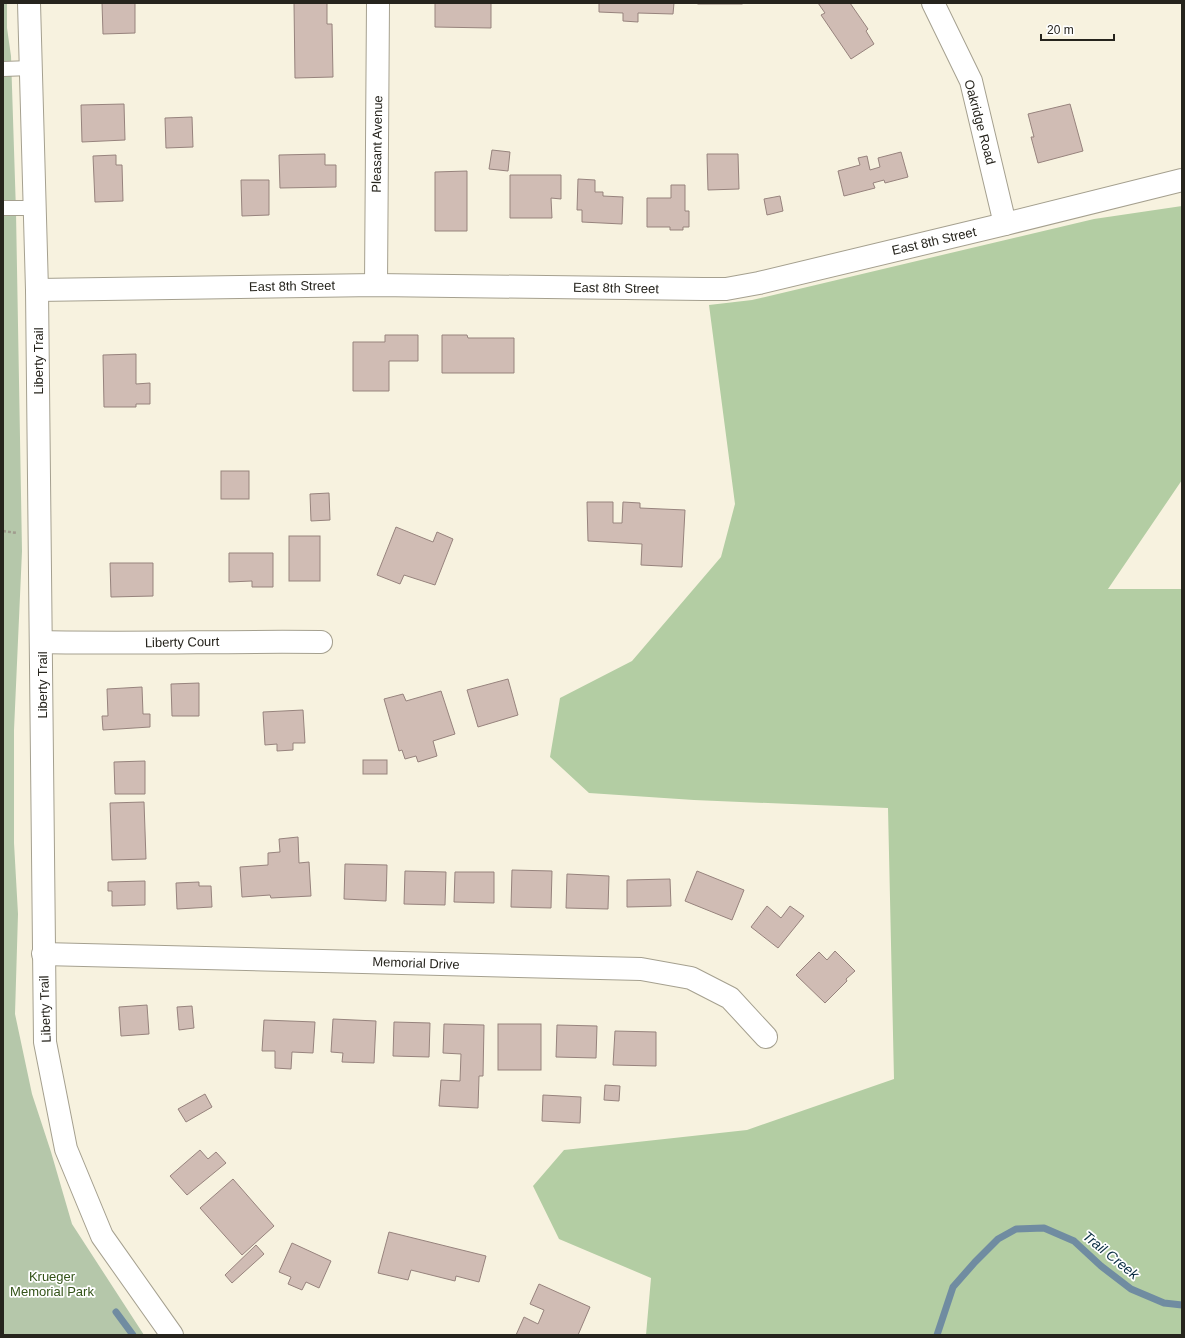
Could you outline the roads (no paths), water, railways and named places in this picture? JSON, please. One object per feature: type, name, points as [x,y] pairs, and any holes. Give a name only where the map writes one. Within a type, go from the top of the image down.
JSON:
[{"type":"street","name":"Liberty Trail","points":[[29,3],[37,290],[39,535],[42,642],[43,954],[45,1042],[66,1149],[102,1236],[172,1335]]},
{"type":"street","name":"Pleasant Avenue","points":[[376,285],[378,3]]},
{"type":"street","name":"Oakridge Road","points":[[933,3],[971,81],[1005,224]]},
{"type":"street","name":"East 8th Street","points":[[37,290],[376,285],[661,289],[726,288],[759,283],[1182,180]]},
{"type":"street","name":"Liberty Court","points":[[42,642],[322,642]]},
{"type":"street","name":"Memorial Drive","points":[[43,954],[641,969],[691,978],[730,998],[766,1037]]},
{"type":"lane","points":[[3,69],[31,68]]},
{"type":"lane","points":[[3,208],[35,208]]},
{"type":"waterway","name":"Trail Creek","points":[[937,1335],[953,1287],[998,1239],[1016,1229],[1044,1228],[1074,1241],[1101,1266],[1131,1289],[1164,1303],[1182,1305]]},
{"type":"waterway","points":[[116,1312],[133,1335]]},
{"type":"park label","name":"Krueger Memorial Park","points":[[52,1284]]}]
